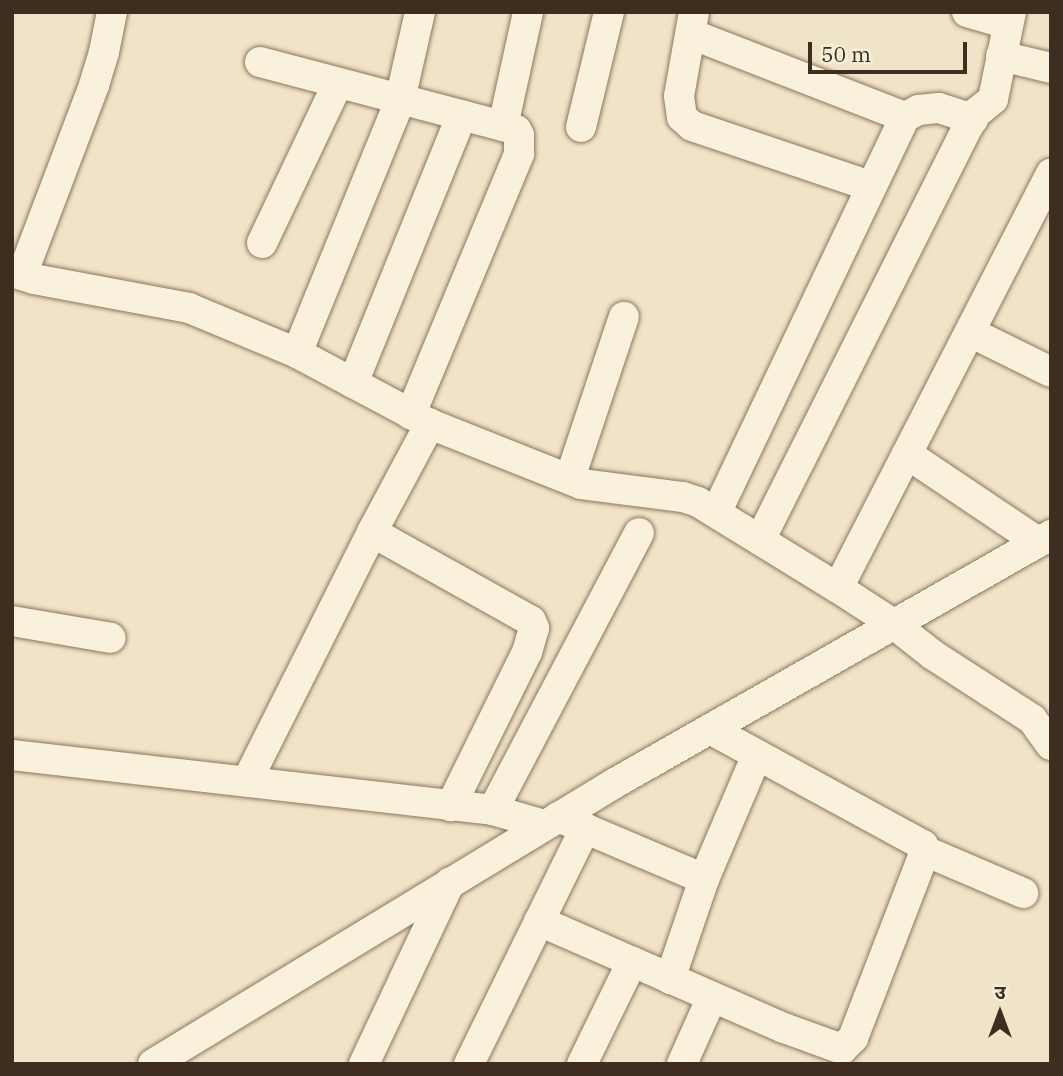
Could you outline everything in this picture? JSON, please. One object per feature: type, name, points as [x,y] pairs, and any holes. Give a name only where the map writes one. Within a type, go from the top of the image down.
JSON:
[{"type":"street","points":[[112,12],[94,85],[17,274],[189,308],[297,353],[421,419],[570,478],[600,488],[683,497],[716,513],[895,625],[933,655],[1032,719],[1051,745]]},
{"type":"street","points":[[297,353],[400,100],[420,12]]},
{"type":"street","points":[[503,126],[528,12]]},
{"type":"street","points":[[581,127],[609,12]]},
{"type":"street","points":[[760,540],[972,119],[993,99],[1010,18],[967,12]]},
{"type":"street","points":[[870,186],[692,126],[682,117],[679,96],[692,23],[905,117]]},
{"type":"street","points":[[1001,56],[1051,68]]},
{"type":"street","points":[[247,782],[372,532],[421,419],[519,154],[519,135],[516,130],[260,62]]},
{"type":"street","points":[[262,243],[338,83]]},
{"type":"street","points":[[716,513],[905,117],[919,110],[939,108],[972,119]]},
{"type":"street","points":[[354,383],[462,115]]},
{"type":"street","points":[[838,588],[1051,173]]},
{"type":"street","points":[[570,478],[624,317]]},
{"type":"street","points":[[970,332],[1051,372]]},
{"type":"street","points":[[153,1064],[450,882],[562,823],[710,729],[1044,539],[907,454]]},
{"type":"street","points":[[372,532],[531,621],[534,628],[527,652],[451,806]]},
{"type":"street","points":[[493,810],[639,533]]},
{"type":"street","points":[[12,621],[111,638]]},
{"type":"street","points":[[539,921],[833,1048],[847,1047],[925,851],[923,845],[710,729]]},
{"type":"street","points":[[12,755],[493,810],[562,823],[704,879]]},
{"type":"street","points":[[670,979],[704,879],[757,755]]},
{"type":"street","points":[[469,1064],[539,921],[562,823]]},
{"type":"street","points":[[925,851],[1023,893]]},
{"type":"street","points":[[364,1064],[450,882]]},
{"type":"street","points":[[582,1064],[632,962]]},
{"type":"street","points":[[682,1064],[712,997]]}]
